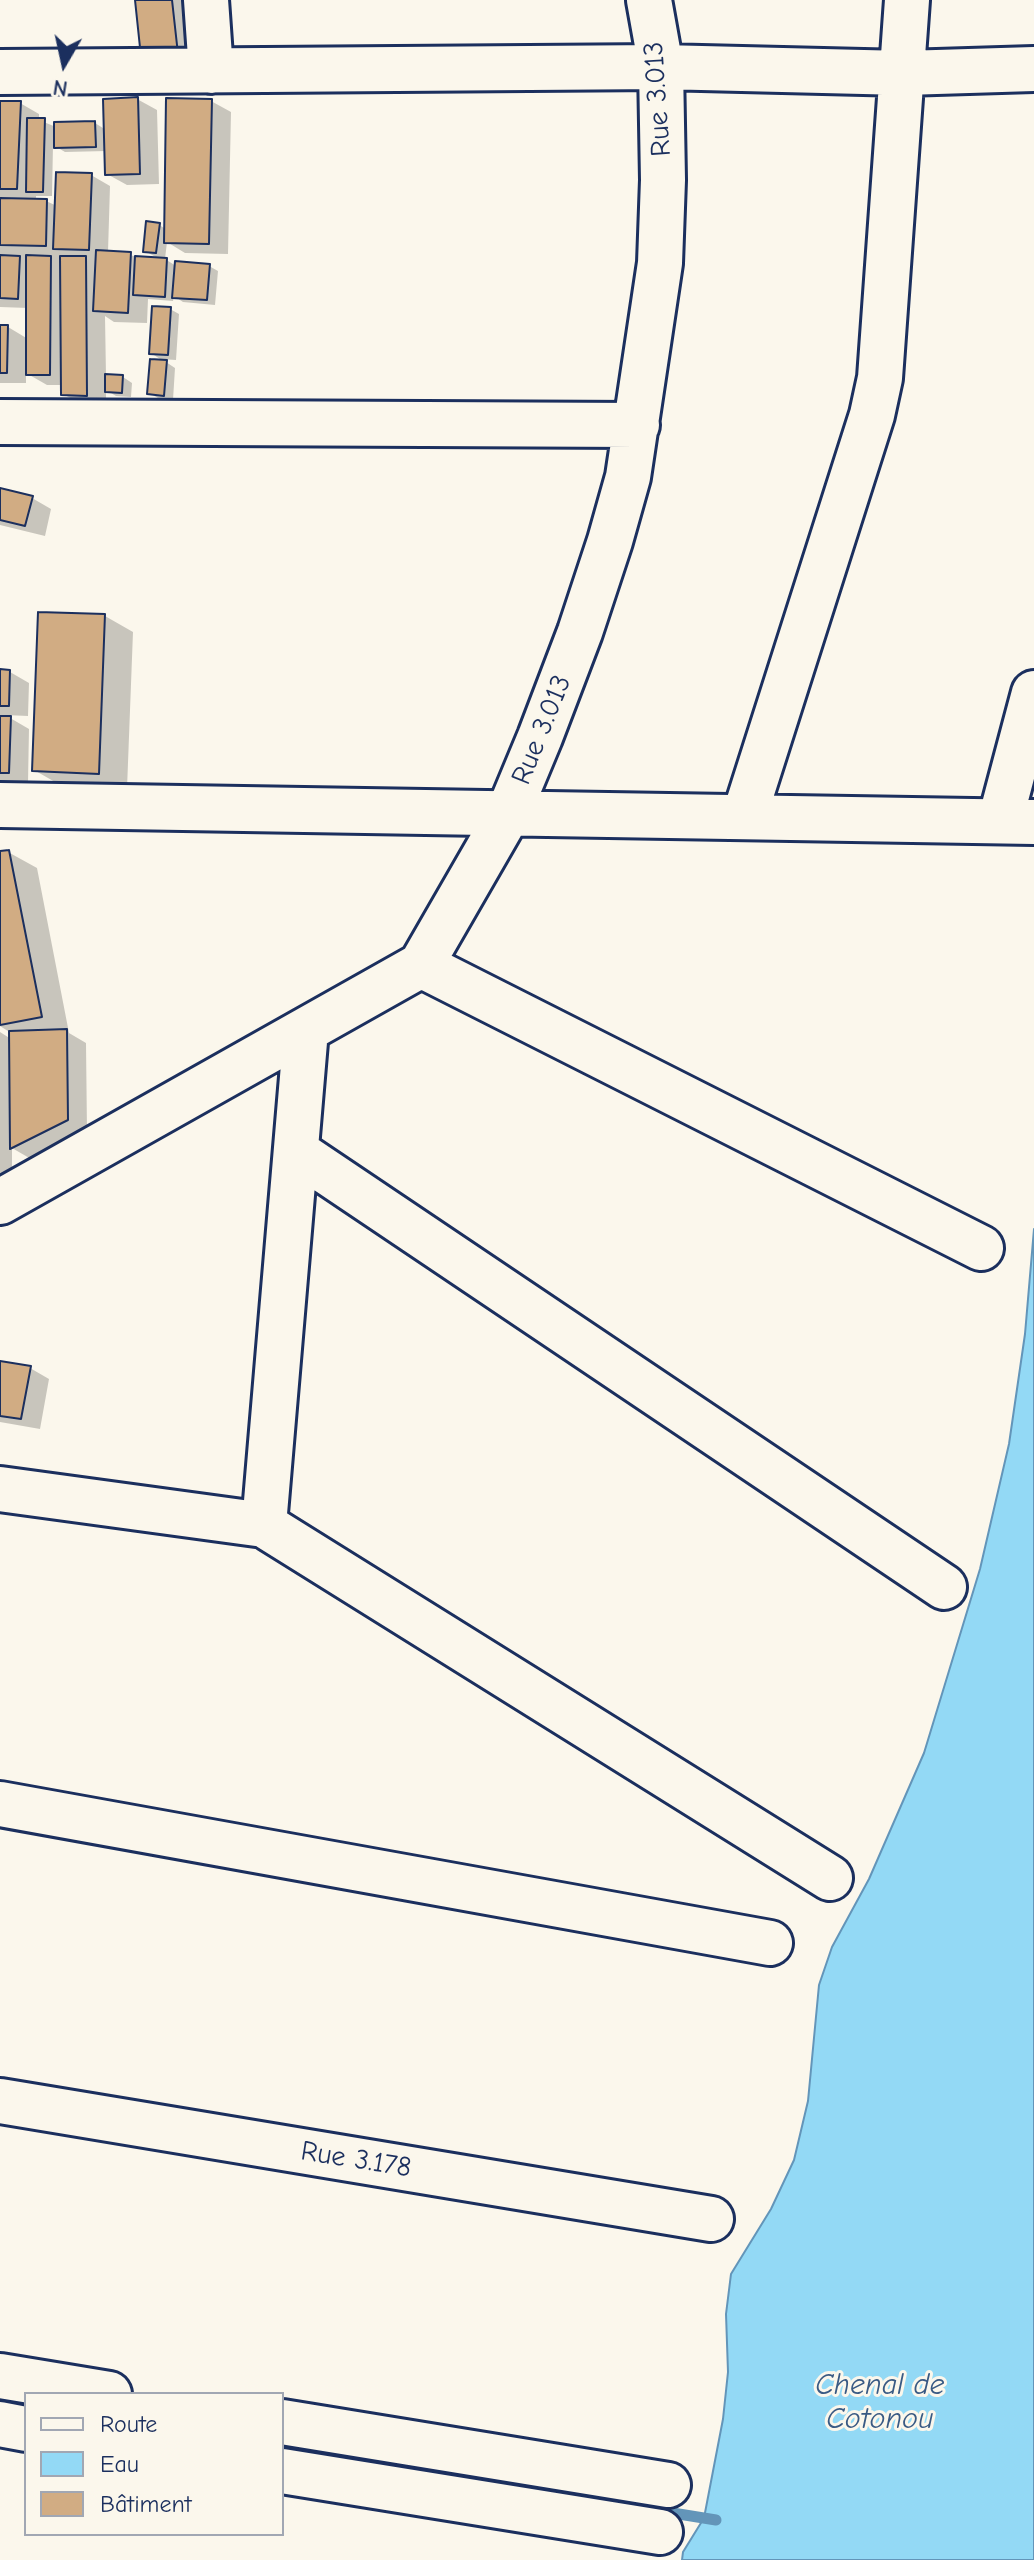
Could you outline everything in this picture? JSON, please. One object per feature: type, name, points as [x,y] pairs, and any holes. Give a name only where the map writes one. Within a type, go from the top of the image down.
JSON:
[{"type":"street","points":[[206,0],[211,71]]},
{"type":"street","name":"Rue 3.013","points":[[421,965],[508,814],[545,724],[610,541],[628,477],[660,263],[663,180],[661,67],[649,0]]},
{"type":"street","points":[[744,817],[872,415],[885,340],[907,0]]},
{"type":"street","points":[[0,72],[661,67],[904,73],[1034,69]]},
{"type":"street","points":[[0,422],[637,425]]},
{"type":"street","points":[[0,805],[1017,821],[1034,693]]},
{"type":"street","points":[[0,1202],[421,965],[981,1248]]},
{"type":"street","points":[[264,1525],[306,1030]]},
{"type":"street","points":[[297,1152],[944,1587]]},
{"type":"street","points":[[0,1489],[264,1525],[830,1878]]},
{"type":"street","points":[[0,1804],[770,1943]]},
{"type":"street","name":"Rue 3.178","points":[[0,2101],[711,2219]]},
{"type":"street","points":[[0,2376],[97,2392]]},
{"type":"street","points":[[284,2422],[668,2485]]},
{"type":"street","points":[[0,2424],[24,2429]]},
{"type":"street","points":[[284,2471],[660,2532]]},
{"type":"water","name":"Chenal de Cotonou","points":[[1034,1229],[1034,2560],[682,2560],[683,2552],[704,2518],[723,2419],[728,2372],[726,2314],[731,2274],[771,2209],[794,2160],[808,2101],[819,1985],[832,1947],[869,1879],[924,1753],[980,1569],[1009,1444],[1025,1334]]},
{"type":"building","points":[[135,0],[172,0],[178,54],[141,57]]},
{"type":"building","points":[[138,97],[140,174],[105,175],[103,99]]},
{"type":"building","points":[[166,98],[212,99],[209,244],[164,243]]},
{"type":"building","points":[[0,101],[21,101],[17,189],[0,189]]},
{"type":"building","points":[[27,118],[45,118],[43,192],[26,192]]},
{"type":"building","points":[[95,121],[96,147],[54,148],[54,122]]},
{"type":"building","points":[[56,172],[92,173],[89,250],[53,249]]},
{"type":"building","points":[[0,198],[47,199],[46,246],[0,245]]},
{"type":"building","points":[[146,221],[160,223],[156,253],[143,252]]},
{"type":"building","points":[[96,250],[131,252],[128,313],[93,311]]},
{"type":"building","points":[[0,255],[20,256],[18,299],[0,298]]},
{"type":"building","points":[[26,255],[51,256],[50,375],[26,375]]},
{"type":"building","points":[[60,256],[86,256],[87,396],[61,395]]},
{"type":"building","points":[[135,256],[167,258],[165,297],[133,295]]},
{"type":"building","points":[[175,261],[210,264],[207,300],[172,298]]},
{"type":"building","points":[[152,306],[171,307],[168,355],[149,354]]},
{"type":"building","points":[[0,325],[8,325],[7,373],[0,373]]},
{"type":"building","points":[[150,359],[167,360],[164,396],[147,394]]},
{"type":"building","points":[[105,374],[123,375],[122,393],[105,392]]},
{"type":"building","points":[[0,488],[33,496],[25,526],[0,520]]},
{"type":"building","points":[[38,612],[105,614],[99,774],[32,771]]},
{"type":"building","points":[[0,669],[10,670],[9,706],[0,706]]},
{"type":"building","points":[[0,716],[11,716],[9,773],[0,773]]},
{"type":"building","points":[[9,850],[42,1017],[0,1025],[0,851]]},
{"type":"building","points":[[67,1029],[68,1120],[10,1149],[9,1031]]},
{"type":"building","points":[[0,1361],[31,1366],[21,1419],[0,1416]]},
{"type":"waterway","points":[[654,2510],[716,2520]]}]
